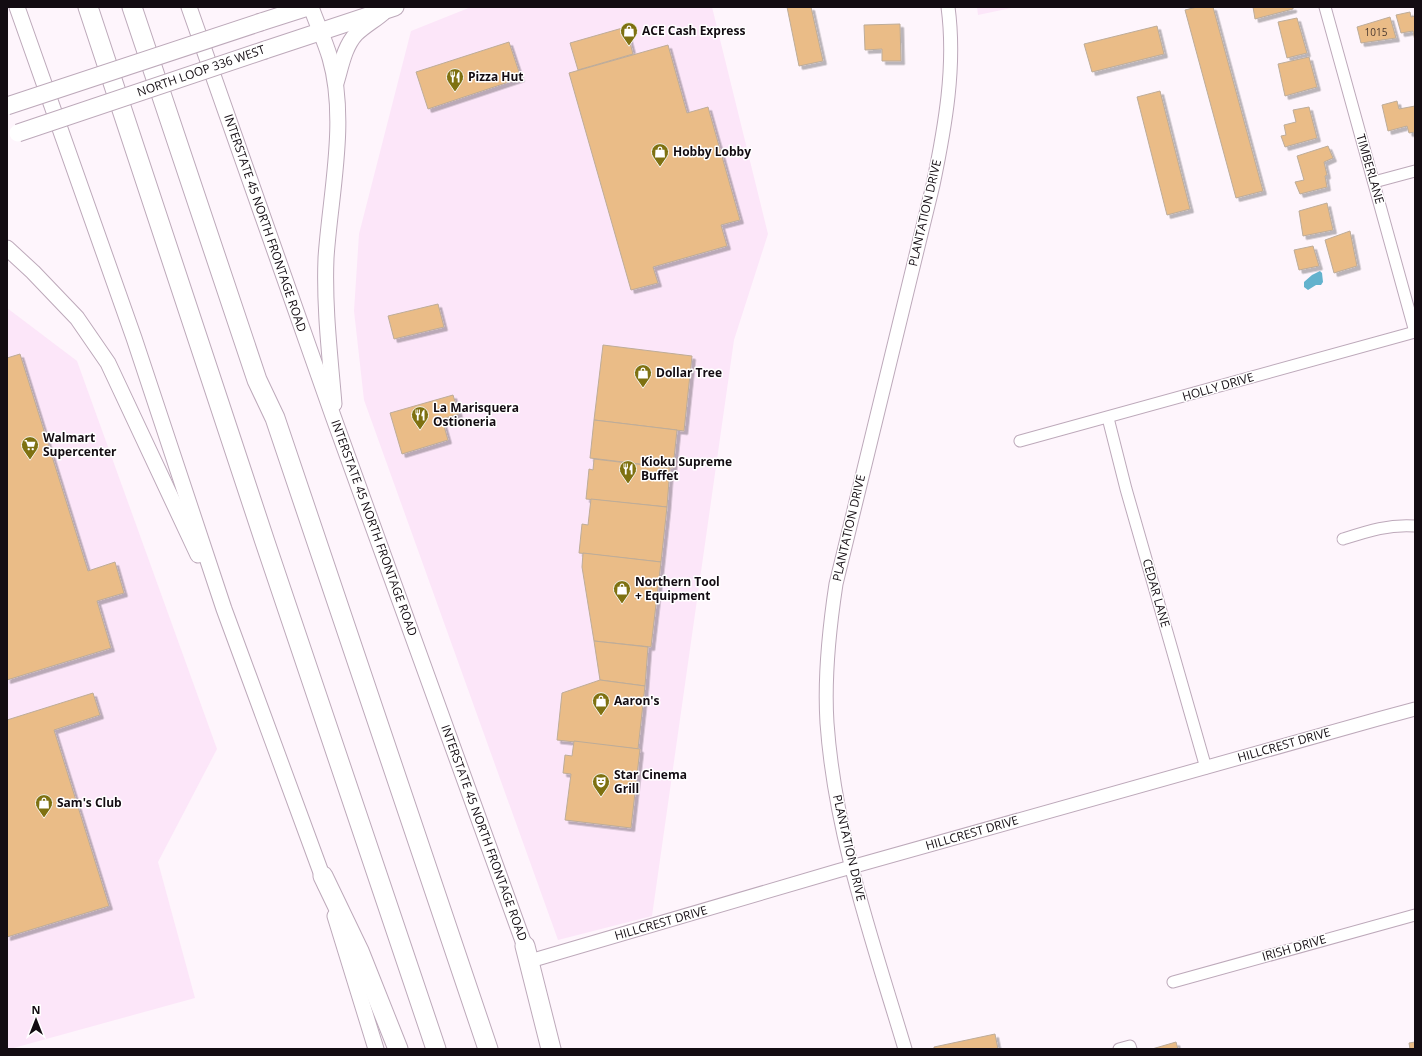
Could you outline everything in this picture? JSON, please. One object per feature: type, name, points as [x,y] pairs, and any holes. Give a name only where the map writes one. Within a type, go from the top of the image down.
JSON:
[{"type":"highway","points":[[88,7],[268,550],[436,1049]]},
{"type":"highway","points":[[132,7],[257,380],[277,426],[488,1049]]},
{"type":"highway","points":[[323,876],[359,951],[398,1049]]},
{"type":"highway","points":[[528,954],[551,1049]]},
{"type":"main road","points":[[18,7],[134,338],[224,609],[323,876],[376,1049]]},
{"type":"main road","name":"INTERSTATE 45 NORTH FRONTAGE ROAD","points":[[189,7],[333,416],[528,954],[560,1049]]},
{"type":"main road","points":[[7,106],[310,7],[330,59],[335,88],[337,121],[333,192],[326,258],[326,317],[335,413],[333,416]]},
{"type":"main road","points":[[335,88],[344,55],[356,34],[392,8]]},
{"type":"main road","name":"NORTH LOOP 336 WEST","points":[[12,135],[392,8]]},
{"type":"main road","points":[[7,248],[33,272],[77,318],[108,363],[224,609]]},
{"type":"street","name":"PLANTATION DRIVE","points":[[905,1049],[851,867],[838,812],[831,761],[826,677],[828,635],[836,584],[933,185],[943,135],[950,58],[948,7]]},
{"type":"street","name":"TIMBERLANE","points":[[1325,7],[1415,332]]},
{"type":"street","points":[[1374,182],[1415,171]]},
{"type":"street","name":"HOLLY DRIVE","points":[[1020,441],[1108,418],[1415,332]]},
{"type":"street","name":"CEDAR LANE","points":[[1108,418],[1126,490],[1206,768]]},
{"type":"street","points":[[1343,539],[1381,527],[1404,525],[1415,526]]},
{"type":"street","name":"HILLCREST DRIVE","points":[[528,954],[851,867],[1206,768],[1378,718],[1415,709]]},
{"type":"street","name":"IRISH DRIVE","points":[[1173,982],[1415,915]]},
{"type":"shaded area","points":[[471,7],[712,7],[768,234],[734,340],[652,916],[558,940],[364,400],[354,311],[359,234],[411,31]]},
{"type":"shaded area","points":[[977,7],[1016,7],[978,15]]},
{"type":"shaded area","points":[[7,308],[77,361],[217,749],[158,862],[195,998],[10,1049],[7,1049]]},
{"type":"water","points":[[1320,271],[1322,273],[1323,282],[1321,285],[1316,285],[1308,290],[1304,287],[1304,282],[1312,275]]},
{"type":"building","points":[[787,7],[811,7],[823,61],[799,66]]},
{"type":"building","points":[[1197,7],[1213,7],[1263,191],[1236,198],[1185,10]]},
{"type":"building","points":[[1253,7],[1293,7],[1293,9],[1255,19]]},
{"type":"building","points":[[1410,12],[1411,17],[1415,16],[1415,41],[1413,31],[1401,33],[1396,15]]},
{"type":"building","points":[[1390,17],[1396,38],[1361,43],[1357,27]]},
{"type":"building","points":[[1297,18],[1307,53],[1287,58],[1278,22]]},
{"type":"building","points":[[900,24],[901,61],[882,61],[882,49],[865,50],[864,25]]},
{"type":"building","points":[[1157,26],[1164,54],[1092,72],[1084,44]]},
{"type":"building","points":[[626,27],[633,54],[578,70],[570,43]]},
{"type":"building","points":[[509,42],[521,78],[428,109],[416,72]]},
{"type":"building","name":"Hobby Lobby","points":[[668,45],[687,113],[708,107],[740,220],[721,225],[727,246],[653,267],[658,283],[631,290],[569,73]]},
{"type":"building","points":[[1309,57],[1317,87],[1285,96],[1278,64]]},
{"type":"building","points":[[1160,91],[1190,209],[1167,215],[1137,97]]},
{"type":"building","points":[[1397,101],[1399,109],[1415,106],[1415,132],[1409,133],[1407,126],[1388,131],[1382,105]]},
{"type":"building","points":[[1309,107],[1317,138],[1285,147],[1281,136],[1286,135],[1284,125],[1296,122],[1293,110]]},
{"type":"building","points":[[1328,146],[1333,158],[1324,162],[1327,175],[1325,176],[1327,187],[1300,194],[1295,182],[1304,180],[1297,156]]},
{"type":"building","points":[[1327,203],[1333,230],[1303,236],[1299,211]]},
{"type":"building","points":[[1350,231],[1357,266],[1334,273],[1325,240]]},
{"type":"building","points":[[1313,246],[1319,266],[1299,270],[1294,250]]},
{"type":"building","points":[[438,304],[444,327],[394,339],[388,316]]},
{"type":"building","name":"Dollar Tree","points":[[603,345],[692,356],[684,431],[594,420]]},
{"type":"building","name":"Walmart Supercenter","points":[[20,354],[88,571],[115,562],[124,593],[97,601],[111,648],[7,680],[7,358]]},
{"type":"building","name":"La Marisquera Ostioneria","points":[[453,395],[459,414],[442,419],[448,440],[402,454],[390,413]]},
{"type":"building","points":[[594,420],[677,430],[673,468],[590,458]]},
{"type":"building","name":"Kioku Supreme Buffet","points":[[594,459],[670,468],[667,507],[586,499],[589,469],[593,470]]},
{"type":"building","points":[[591,499],[667,507],[661,562],[579,553],[582,524],[588,525]]},
{"type":"building","name":"Northern Tool + Equipment","points":[[583,553],[661,562],[651,647],[594,641],[582,567]]},
{"type":"building","points":[[594,641],[648,647],[645,686],[600,680]]},
{"type":"building","name":"Aaron's","points":[[600,680],[645,686],[638,749],[557,740],[562,693]]},
{"type":"building","name":"Sam's Club","points":[[93,693],[100,715],[54,730],[109,906],[7,937],[7,720]]},
{"type":"building","name":"Star Cinema Grill","points":[[574,741],[640,749],[631,828],[565,820],[571,774],[563,773],[565,755],[572,756]]},
{"type":"building","points":[[995,1034],[998,1049],[934,1049],[934,1047]]},
{"type":"building","points":[[1176,1042],[1178,1049],[1152,1049]]},
{"type":"building","points":[[1415,1042],[1415,1049],[1410,1049],[1409,1043]]},
{"type":"place","name":"ACE Cash Express","points":[[629,46]]},
{"type":"place","name":"Pizza Hut","points":[[455,92]]},
{"type":"place","name":"Hobby Lobby","points":[[660,167]]},
{"type":"place","name":"Dollar Tree","points":[[643,388]]},
{"type":"place","name":"La Marisquera Ostioneria","points":[[420,430]]},
{"type":"place","name":"Walmart Supercenter","points":[[30,460]]},
{"type":"place","name":"Kioku Supreme Buffet","points":[[628,484]]},
{"type":"place","name":"Northern Tool + Equipment","points":[[622,604]]},
{"type":"place","name":"Aaron's","points":[[601,716]]},
{"type":"place","name":"Star Cinema Grill","points":[[601,797]]},
{"type":"place","name":"Sam's Club","points":[[44,818]]}]
